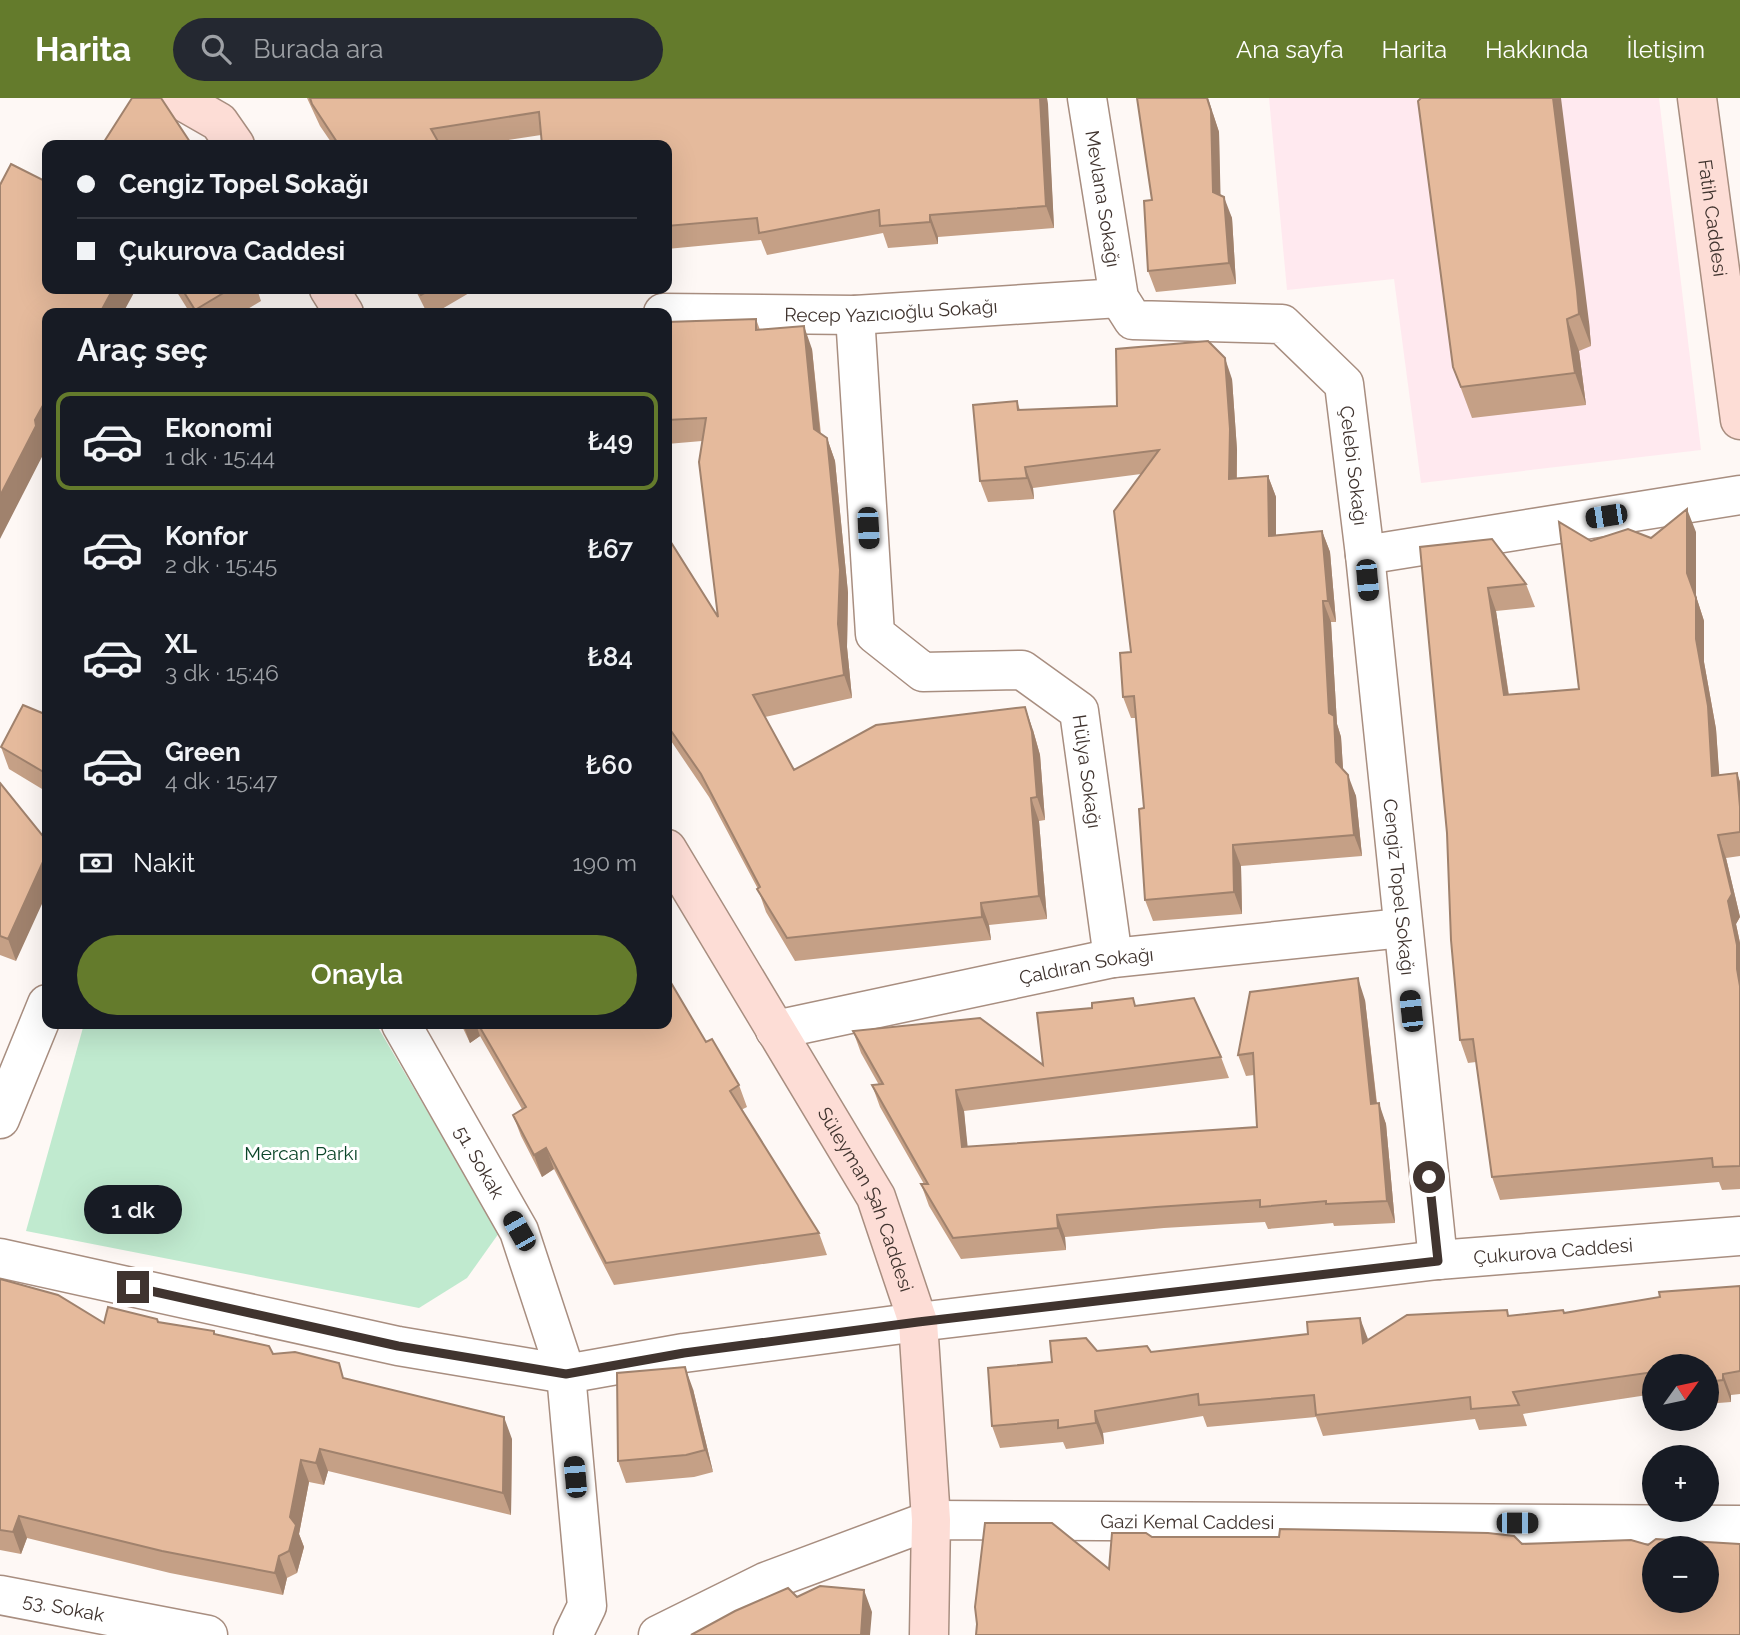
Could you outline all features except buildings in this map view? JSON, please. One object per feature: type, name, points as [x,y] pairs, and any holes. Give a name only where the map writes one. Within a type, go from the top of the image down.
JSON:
[{"type":"street","points":[[177,98],[219,122],[232,140]]},
{"type":"street","name":"Mevlana Sokağı","points":[[1087,98],[1119,298]]},
{"type":"street","name":"Fatih Caddesi","points":[[1697,98],[1732,301],[1740,420]]},
{"type":"street","name":"Recep Yazıcıoğlu Sokağı","points":[[672,313],[855,316],[1119,298]]},
{"type":"street","name":"Çelebi Sokağı","points":[[1119,298],[1133,320],[1282,324],[1344,383],[1365,555]]},
{"type":"street","name":"Hülya Sokağı","points":[[855,316],[875,634],[923,672],[1022,670],[1079,711],[1113,958]]},
{"type":"street","points":[[1365,555],[1740,495]]},
{"type":"street","name":"Cengiz Topel Sokağı","points":[[1365,555],[1438,1261]]},
{"type":"street","name":"Süleyman Şah Caddesi","points":[[672,857],[876,1197],[918,1322],[932,1520],[929,1635]]},
{"type":"street","name":"Çaldıran Sokağı","points":[[775,1030],[1113,958],[1402,928]]},
{"type":"street","points":[[0,1119],[42,1016]]},
{"type":"street","name":"51. Sokak","points":[[404,1029],[519,1231],[566,1374],[587,1606],[573,1635]]},
{"type":"street","name":"Çukurova Caddesi","points":[[0,1258],[398,1346],[566,1374],[684,1353],[918,1322],[1438,1261],[1740,1236]]},
{"type":"street","name":"Gazi Kemal Caddesi","points":[[658,1635],[765,1582],[932,1520],[1740,1525]]},
{"type":"street","name":"53. Sokak","points":[[0,1595],[208,1635]]},
{"type":"shaded area","points":[[1269,98],[1659,98],[1701,450],[1421,483],[1394,279],[1287,290]]},
{"type":"green space","name":"Mercan Parkı","points":[[83,1029],[379,1029],[499,1233],[467,1278],[419,1308],[26,1231]]},
{"type":"route","points":[[133,1287],[398,1346],[566,1374],[684,1353],[918,1322],[1438,1261],[1429,1177]]}]
